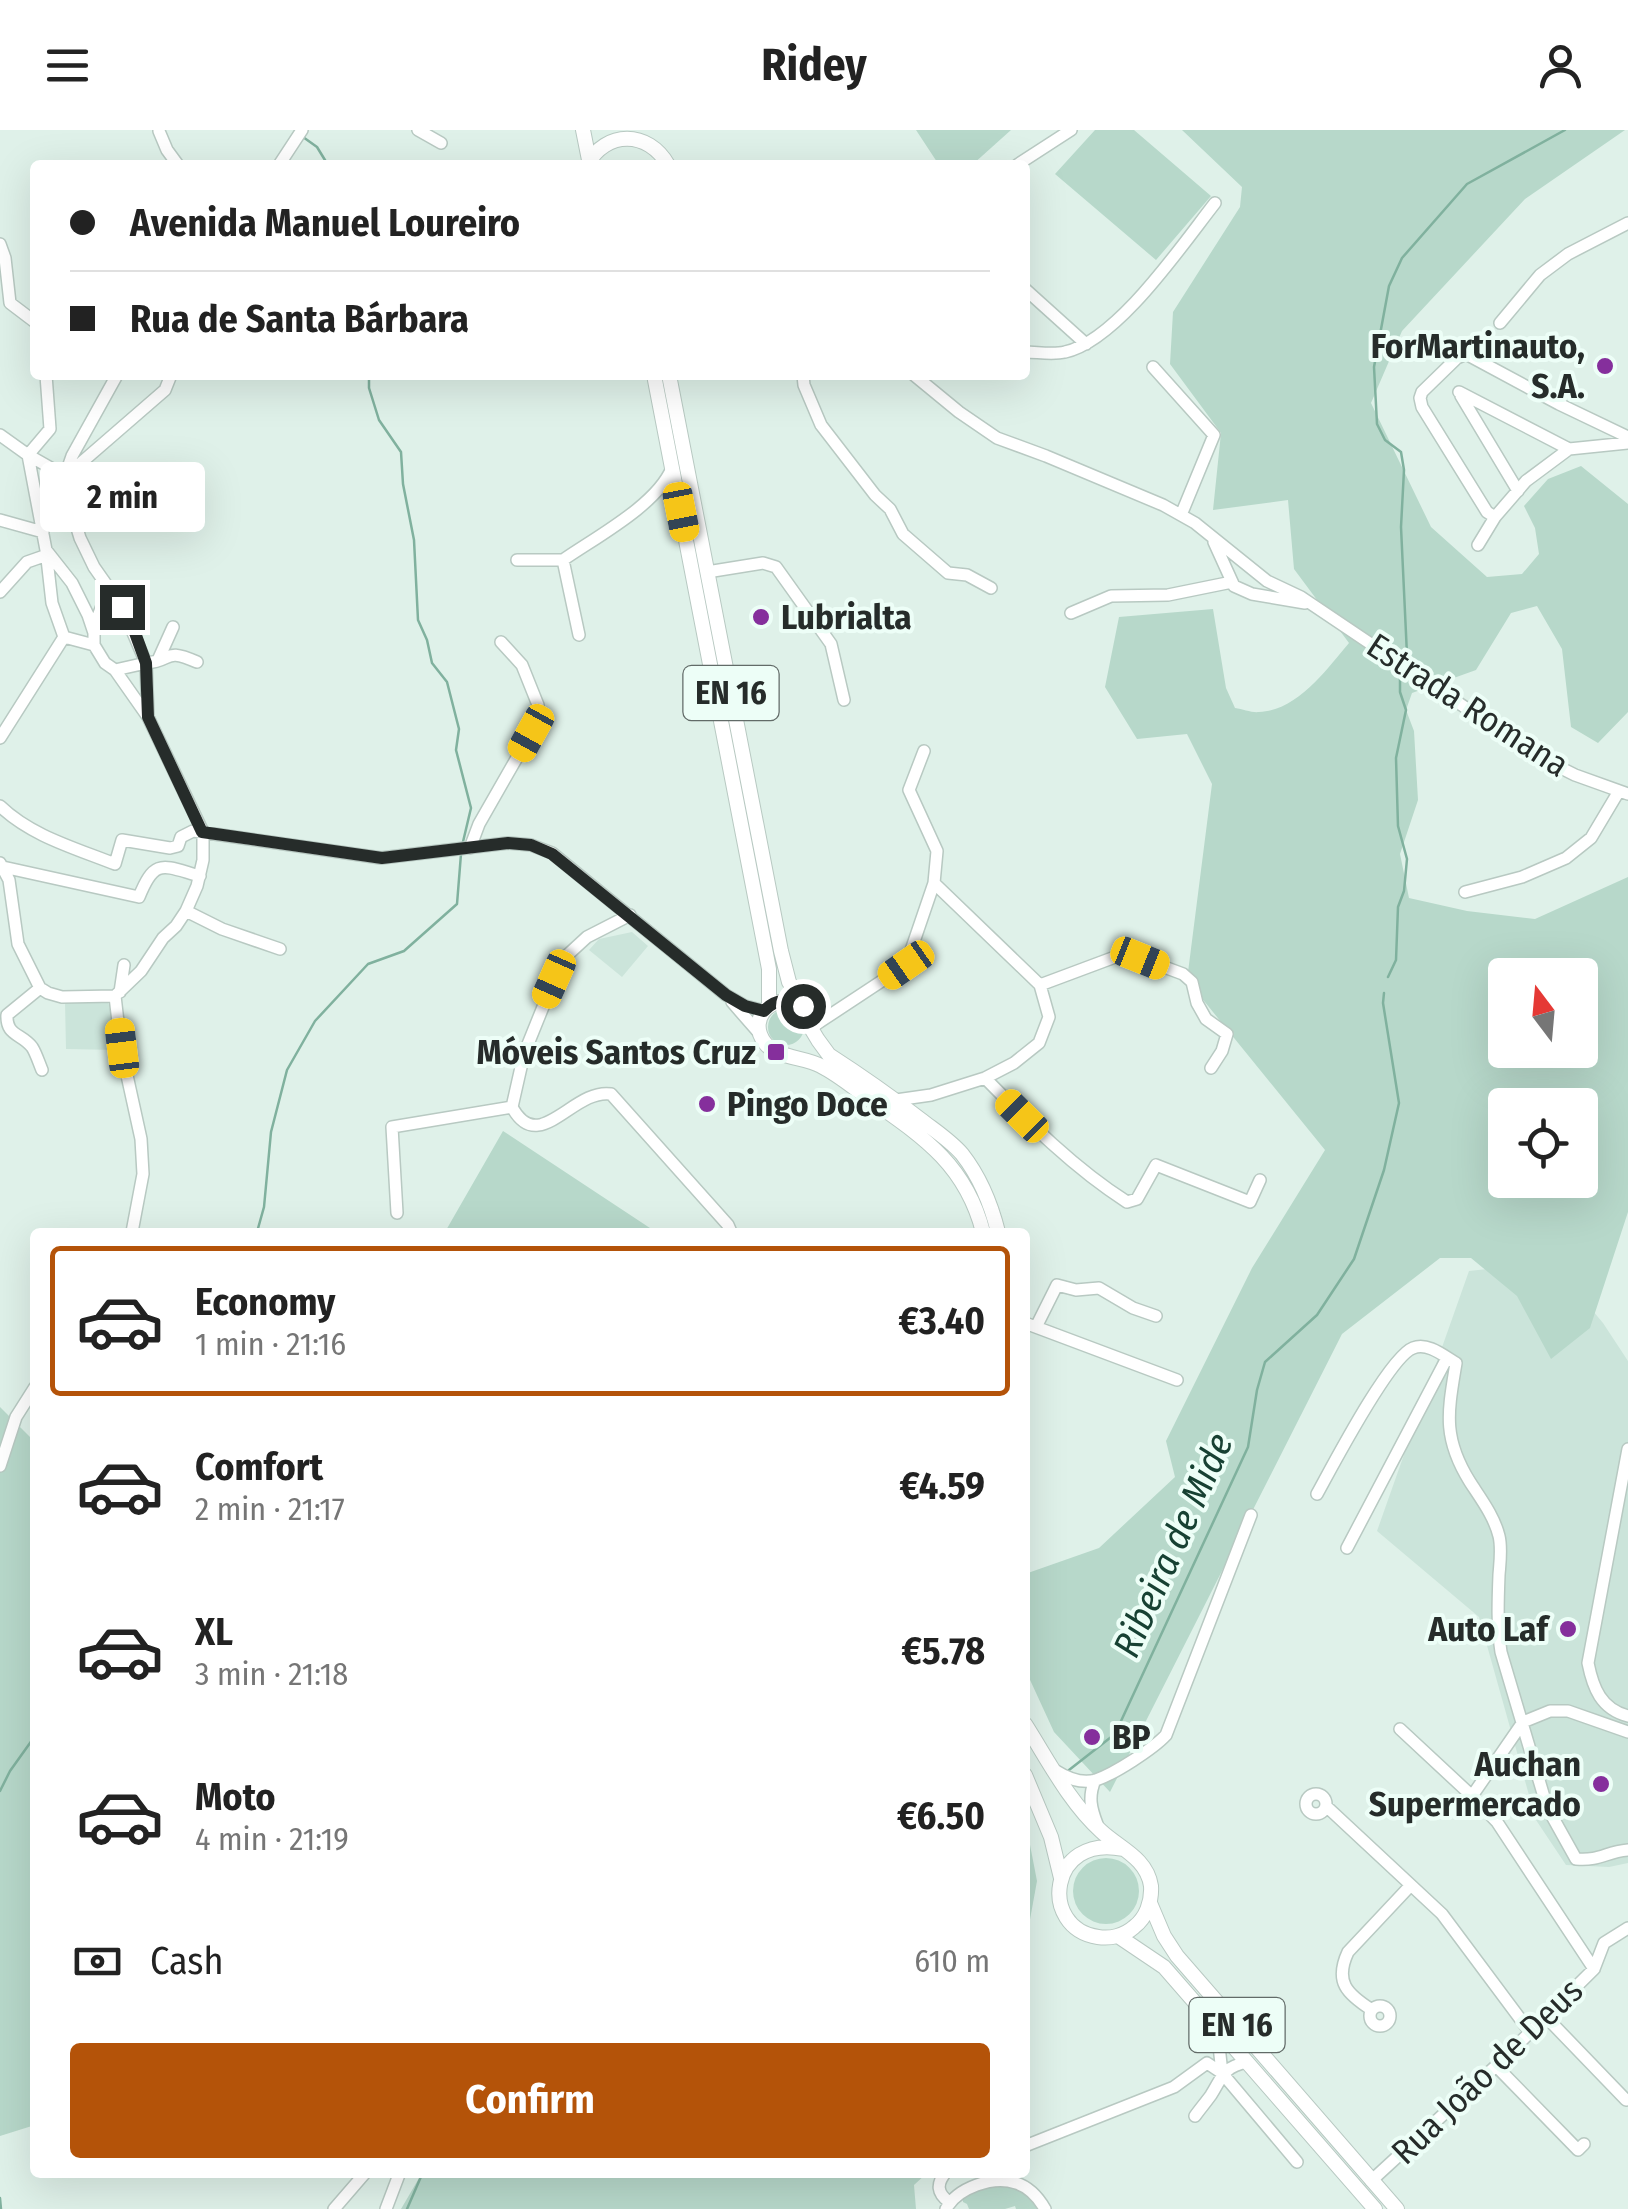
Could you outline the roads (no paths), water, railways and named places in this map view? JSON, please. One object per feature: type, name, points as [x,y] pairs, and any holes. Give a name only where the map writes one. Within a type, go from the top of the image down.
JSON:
[{"type":"main road","points":[[583,130],[588,160]]},
{"type":"main road","points":[[589,160],[610,140],[635,134],[665,160]]},
{"type":"main road","name":"EN 16","points":[[655,380],[769,969],[760,1034]]},
{"type":"main road","name":"EN 16","points":[[670,380],[784,970],[830,1055],[896,1100],[965,1159],[980,1183],[997,1228]]},
{"type":"main road","points":[[766,1008],[786,1000],[809,1019],[810,1038],[800,1050],[784,1053]]},
{"type":"main road","points":[[760,1034],[769,1047],[823,1066],[944,1156],[970,1194],[982,1228]]},
{"type":"main road","name":"EN 16","points":[[1030,1732],[1098,1829],[1143,1866],[1151,1890],[1150,1903],[1177,1956],[1397,2209]]},
{"type":"main road","name":"EN 16","points":[[1030,1788],[1051,1837],[1060,1872],[1061,1906],[1067,1918],[1088,1935],[1118,1936],[1164,1967],[1375,2209]]},
{"type":"main road","points":[[1060,1872],[1092,1848],[1108,1846],[1123,1850]]},
{"type":"main road","points":[[1118,1936],[1143,1918],[1150,1903]]},
{"type":"street","points":[[418,130],[441,143]]},
{"type":"street","points":[[1025,160],[1071,130]]},
{"type":"street","points":[[159,131],[174,160]]},
{"type":"street","points":[[282,160],[299,135]]},
{"type":"street","points":[[1030,352],[1064,352],[1086,344],[1136,304],[1215,203]]},
{"type":"street","points":[[1500,323],[1540,275],[1568,254],[1628,223]]},
{"type":"street","points":[[0,244],[5,258],[5,303],[30,319]]},
{"type":"street","points":[[1030,294],[1086,344]]},
{"type":"street","points":[[1495,518],[1487,512],[1422,407],[1422,392],[1456,358],[1466,354],[1628,440]]},
{"type":"street","points":[[1153,367],[1214,435],[1181,515]]},
{"type":"street","points":[[28,456],[50,430],[46,380]]},
{"type":"street","points":[[114,380],[65,476],[80,538],[151,662]]},
{"type":"street","points":[[38,508],[65,476],[165,390],[169,380]]},
{"type":"street","points":[[804,380],[822,425],[890,510],[903,534],[948,573],[967,575],[991,588]]},
{"type":"street","name":"Estrada Romana","points":[[923,380],[959,412],[997,438],[1112,483],[1194,522],[1266,580],[1314,604],[1540,757],[1575,775],[1624,792]]},
{"type":"street","points":[[1518,491],[1459,392],[1569,449]]},
{"type":"street","points":[[0,435],[65,476],[92,483],[156,486]]},
{"type":"street","points":[[1478,545],[1526,481],[1569,449],[1628,440]]},
{"type":"street","points":[[0,450],[28,456]]},
{"type":"street","points":[[28,456],[52,603],[64,637]]},
{"type":"street","points":[[518,560],[564,560],[650,499],[672,468]]},
{"type":"street","points":[[650,499],[666,502],[681,512]]},
{"type":"street","points":[[0,520],[43,532]]},
{"type":"street","points":[[1071,612],[1111,596],[1168,596],[1232,582],[1213,538]]},
{"type":"street","points":[[2,865],[9,880],[18,944],[40,988],[62,997],[118,994],[141,971],[186,911],[203,860],[202,832],[148,717],[105,663],[94,645],[88,615],[72,584],[46,552]]},
{"type":"street","points":[[0,592],[27,562],[46,552]]},
{"type":"street","points":[[564,560],[579,635]]},
{"type":"street","points":[[708,572],[764,563],[776,567],[831,644],[844,700]]},
{"type":"street","points":[[92,629],[102,606],[104,581]]},
{"type":"street","points":[[51,592],[58,582],[72,584]]},
{"type":"street","name":"Estrada Romana","points":[[1232,582],[1252,594],[1314,604]]},
{"type":"street","points":[[148,717],[151,662],[173,627]]},
{"type":"street","points":[[64,637],[94,645]]},
{"type":"street","points":[[0,738],[64,637]]},
{"type":"street","points":[[470,848],[531,733],[538,705],[522,665],[501,642]]},
{"type":"street","points":[[114,670],[170,654],[197,662]]},
{"type":"street","points":[[809,1019],[839,1008],[906,965],[934,884],[937,851],[910,790],[924,751]]},
{"type":"street","points":[[1465,892],[1522,877],[1566,858],[1591,838],[1624,792]]},
{"type":"street","points":[[0,806],[14,820],[37,833],[114,864],[122,840],[170,848],[178,846],[185,833],[202,832],[382,858],[508,843],[531,845],[552,854],[630,915],[726,995],[760,1034]]},
{"type":"street","points":[[2,865],[139,897],[153,870],[170,867],[200,876]]},
{"type":"street","points":[[896,1100],[931,1095],[984,1078],[1014,1062],[1039,1043],[1049,1017],[1040,985],[934,884]]},
{"type":"street","points":[[0,912],[12,904]]},
{"type":"street","points":[[186,911],[222,929],[280,949]]},
{"type":"street","points":[[630,915],[587,937],[562,960],[524,1054],[512,1107],[519,1120],[539,1125],[590,1095],[611,1094],[729,1228]]},
{"type":"street","points":[[1040,985],[1128,955],[1183,974],[1192,982],[1196,1003],[1206,1019],[1227,1034],[1210,1068]]},
{"type":"street","points":[[124,966],[118,994],[122,1048],[141,1140],[143,1174],[133,1228]]},
{"type":"street","points":[[40,988],[7,1015],[6,1023],[31,1046],[42,1070]]},
{"type":"street","points":[[726,995],[745,1006],[766,1008]]},
{"type":"street","points":[[984,1078],[1095,1182],[1127,1202],[1138,1200],[1156,1165],[1250,1202],[1260,1180]]},
{"type":"street","points":[[926,1124],[924,1105],[931,1095]]},
{"type":"street","points":[[397,1213],[392,1127],[512,1107]]},
{"type":"street","points":[[1156,1316],[1132,1308],[1099,1288],[1076,1290],[1057,1285],[1030,1325],[1177,1380]]},
{"type":"street","points":[[1317,1494],[1370,1400],[1405,1353],[1425,1346],[1456,1363],[1449,1404],[1452,1448],[1501,1540],[1497,1630],[1547,1806],[1576,1859],[1595,1861],[1614,1851],[1628,1850]]},
{"type":"street","points":[[1347,1548],[1448,1358]]},
{"type":"street","points":[[0,1466],[16,1417],[30,1395]]},
{"type":"street","points":[[1628,1449],[1588,1663],[1592,1684],[1601,1700],[1616,1713],[1628,1716]]},
{"type":"street","points":[[1056,1772],[1068,1778],[1095,1780],[1154,1748],[1166,1736],[1252,1515]]},
{"type":"street","points":[[1472,1796],[1523,1722],[1568,1710],[1628,1732]]},
{"type":"street","name":"Rua João de Deus","points":[[1372,2181],[1594,1969],[1497,1822],[1400,1728]]},
{"type":"street","points":[[1095,1780],[1090,1804],[1098,1829]]},
{"type":"street","points":[[1326,1806],[1442,1914],[1530,2032]]},
{"type":"street","points":[[1372,2010],[1354,1999],[1346,1988],[1342,1976],[1345,1958],[1410,1886]]},
{"type":"street","points":[[1594,1969],[1604,1943],[1628,1928]]},
{"type":"street","points":[[1546,2017],[1626,2100]]},
{"type":"street","points":[[1211,2020],[1222,2073]]},
{"type":"street","points":[[1195,2116],[1222,2073],[1247,2062]]},
{"type":"street","points":[[1030,2144],[1174,2087],[1208,2063],[1222,2073],[1297,2162]]},
{"type":"street","points":[[1496,2066],[1578,2150],[1584,2144]]},
{"type":"street","points":[[334,2209],[361,2178]]},
{"type":"street","points":[[386,2209],[398,2178]]},
{"type":"street","points":[[941,2178],[938,2188],[948,2206],[967,2189],[1006,2181],[1030,2190],[1045,2209]]},
{"type":"waterway","name":"Ribeira de Mide","points":[[1407,655],[1401,527],[1404,470],[1401,452],[1385,440],[1377,424],[1374,367],[1389,286],[1402,258],[1467,184],[1565,130]]},
{"type":"waterway","points":[[303,137],[317,147],[325,160]]},
{"type":"waterway","points":[[369,380],[379,420],[401,452],[414,540],[418,620],[432,663],[447,682],[459,729],[456,750],[471,808],[462,846]]},
{"type":"waterway","name":"Ribeira de Mide","points":[[1388,977],[1396,960],[1398,907],[1407,859],[1398,826],[1396,758],[1406,710],[1400,677]]},
{"type":"waterway","points":[[258,1228],[264,1207],[271,1132],[287,1070],[315,1021],[368,964],[404,951],[457,904],[461,854]]},
{"type":"waterway","name":"Ribeira de Mide","points":[[1069,1770],[1115,1734],[1248,1447],[1265,1362],[1317,1315],[1354,1259],[1384,1170],[1399,1103],[1384,993]]},
{"type":"waterway","points":[[0,1791],[30,1743]]},
{"type":"waterway","name":"Ribeira de Mide","points":[[407,2209],[420,2178]]},
{"type":"waterway","points":[[0,2198],[1,2209]]},
{"type":"place","name":"ForMartinauto, S.A.","points":[[1605,366]]},
{"type":"place","name":"Lubrialta","points":[[761,617]]},
{"type":"place","name":"Móveis Santos Cruz","points":[[776,1052]]},
{"type":"place","name":"Pingo Doce","points":[[707,1104]]},
{"type":"place","name":"Auto Laf","points":[[1568,1629]]},
{"type":"place","name":"BP","points":[[1092,1737]]},
{"type":"place","name":"Auchan Supermercado","points":[[1601,1784]]}]
